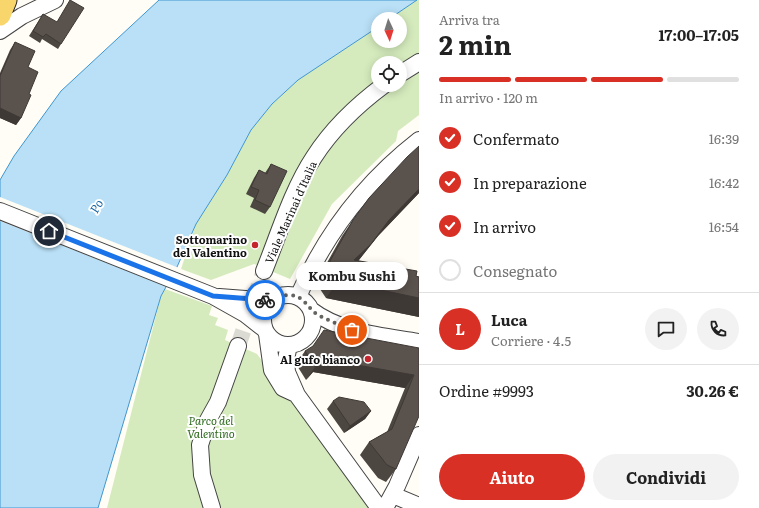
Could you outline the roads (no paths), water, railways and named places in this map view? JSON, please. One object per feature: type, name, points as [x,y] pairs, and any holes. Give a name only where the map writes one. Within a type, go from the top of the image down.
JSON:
[{"type":"main road","points":[[0,15],[6,0]]},
{"type":"street","points":[[0,31],[22,16],[55,0]]},
{"type":"street","points":[[407,70],[419,62]]},
{"type":"street","name":"Viale Marinai d'Italia","points":[[264,271],[302,178],[314,157],[348,115],[376,92]]},
{"type":"street","points":[[298,297],[317,258],[347,212],[366,188],[412,153],[419,140]]},
{"type":"street","points":[[0,211],[213,296],[245,314],[265,331],[273,341],[289,346],[301,342],[309,334],[314,322],[308,304],[298,297],[284,295],[272,300],[213,296]]},
{"type":"street","points":[[272,300],[266,308],[263,316],[268,351],[274,375],[283,388],[297,395]]},
{"type":"street","points":[[311,310],[352,330],[419,342]]},
{"type":"street","points":[[309,334],[352,330]]},
{"type":"street","points":[[209,507],[202,474],[200,445],[208,420],[218,402],[238,346]]},
{"type":"street","points":[[289,346],[286,359],[287,372],[297,395],[379,508]]},
{"type":"street","points":[[419,435],[389,502],[419,506]]},
{"type":"water","name":"Po","points":[[159,0],[417,0],[399,12],[371,12],[371,32],[298,80],[272,104],[251,130],[227,175],[196,224],[177,267],[161,296],[98,508],[0,508],[0,180],[14,156],[61,91]]},
{"type":"tunnel","points":[[238,346],[264,271]]},
{"type":"place","name":"Sottomarino del Valentino","points":[[255,245]]},
{"type":"place","name":"Kombu Sushi","points":[[352,330]]},
{"type":"place","name":"Al gufo bianco","points":[[368,359]]},
{"type":"park label","name":"Parco del Valentino","points":[[211,426]]}]
